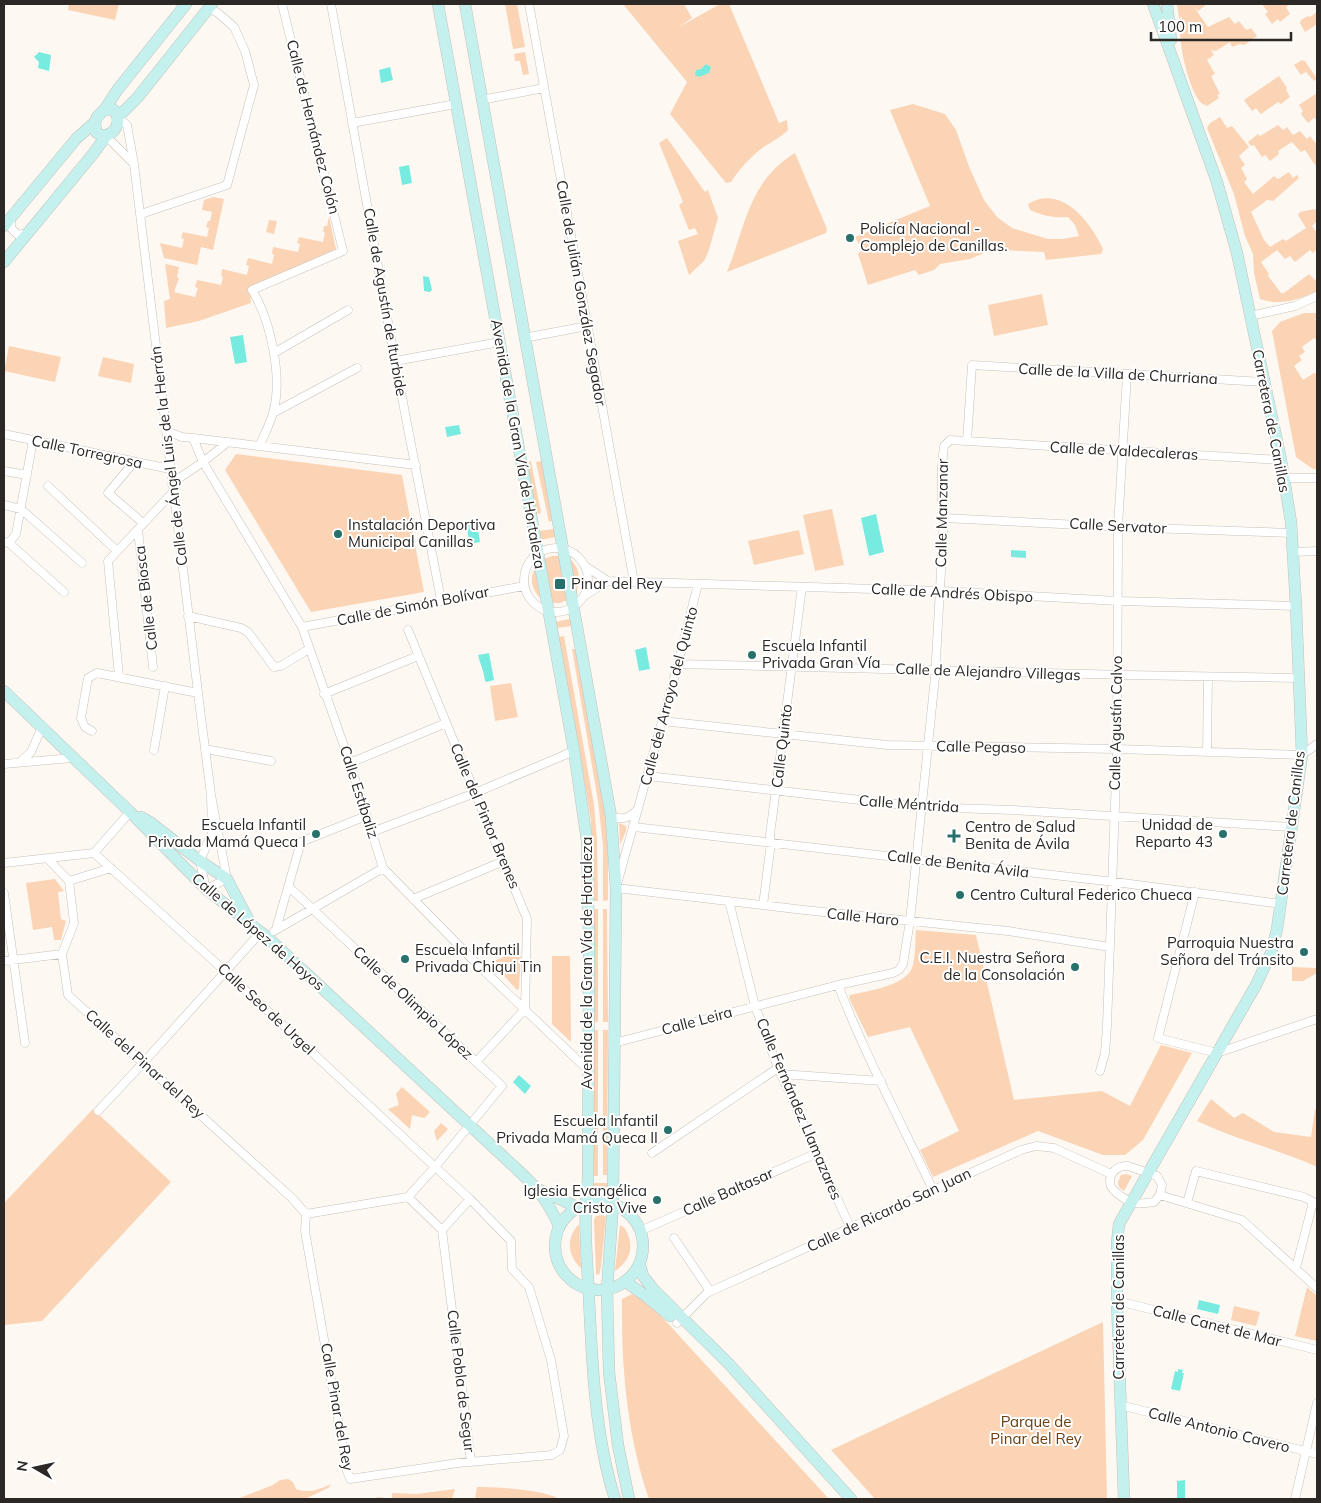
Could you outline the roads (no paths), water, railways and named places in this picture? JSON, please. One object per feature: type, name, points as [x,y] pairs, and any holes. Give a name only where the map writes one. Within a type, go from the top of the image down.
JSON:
[{"type":"street","points":[[134,164],[106,136],[96,132],[96,116],[106,109],[118,89],[186,4]]},
{"type":"street","name":"Calle de Hernández Colón","points":[[274,353],[263,313],[252,290],[343,251],[282,4]]},
{"type":"street","name":"Calle de Agustín de Iturbide","points":[[331,4],[395,361],[441,600]]},
{"type":"street","name":"Avenida de la Gran Vía de Hortaleza","points":[[438,4],[574,751],[587,841],[589,949],[588,1180],[581,1205],[594,1381],[614,1499]]},
{"type":"street","name":"Avenida de la Gran Vía de Hortaleza","points":[[464,4],[611,816],[616,888],[613,1204],[607,1290],[609,1372],[618,1444],[629,1499]]},
{"type":"street","name":"Calle de Julián González Segador","points":[[529,4],[634,582]]},
{"type":"street","name":"Carretera de Canillas","points":[[1124,1499],[1117,1301],[1117,1233],[1119,1224],[1256,985],[1271,953],[1281,904],[1302,756],[1293,552],[1281,460],[1236,253],[1217,182],[1152,4]]},
{"type":"street","name":"Carretera de Canillas","points":[[1167,4],[1174,62]]},
{"type":"street","points":[[118,117],[143,91],[211,6],[234,28],[245,51],[254,85],[227,185],[141,214]]},
{"type":"street","points":[[481,100],[544,88]]},
{"type":"street","points":[[352,123],[456,104]]},
{"type":"street","points":[[4,262],[106,136],[115,130],[118,124],[118,117],[114,110],[106,109]]},
{"type":"street","name":"Calle de Ángel Luis de la Herrán","points":[[118,117],[127,125],[134,164],[205,749],[211,795],[227,879]]},
{"type":"street","points":[[28,232],[18,235],[7,222],[76,139],[95,122]]},
{"type":"street","points":[[1250,316],[1295,306],[1317,296]]},
{"type":"street","points":[[260,445],[274,413],[277,375],[274,353],[348,310]]},
{"type":"street","points":[[524,338],[587,326]]},
{"type":"street","points":[[395,361],[500,342]]},
{"type":"street","name":"Calle de la Villa de Churriana","points":[[967,442],[972,365],[1264,382]]},
{"type":"street","points":[[274,413],[357,368]]},
{"type":"street","name":"Calle Agustín Calvo","points":[[1100,1071],[1106,1044],[1110,947],[1117,749],[1118,527],[1127,375]]},
{"type":"street","points":[[166,431],[182,437],[416,465]]},
{"type":"street","name":"Calle Torregrosa","points":[[4,434],[170,469]]},
{"type":"street","name":"Calle Estíbaliz","points":[[193,438],[203,462],[302,627],[324,694],[350,763],[383,868],[478,965],[588,1070]]},
{"type":"street","points":[[32,440],[16,534],[7,542],[64,592]]},
{"type":"street","name":"Calle Manzanar","points":[[910,921],[929,746],[941,591],[944,518],[940,478],[944,446],[950,440],[967,442]]},
{"type":"street","points":[[172,483],[228,442]]},
{"type":"street","name":"Calle de Valdecaleras","points":[[967,442],[1281,460]]},
{"type":"street","points":[[134,462],[108,493],[140,527]]},
{"type":"street","points":[[4,471],[26,475]]},
{"type":"street","points":[[1284,478],[1317,478]]},
{"type":"street","name":"Calle de Biosca","points":[[48,486],[117,551]]},
{"type":"street","name":"Calle de Biosca","points":[[119,676],[108,560],[173,492]]},
{"type":"street","points":[[4,506],[21,509],[82,563]]},
{"type":"street","name":"Calle Servator","points":[[944,518],[1291,533]]},
{"type":"street","name":"Calle de Biosca","points":[[140,527],[153,667]]},
{"type":"street","points":[[563,548],[576,556],[585,566],[608,581],[584,596],[574,607],[567,610],[548,611],[540,608],[530,600],[524,586],[523,576],[529,560],[538,553],[544,550],[563,548]]},
{"type":"street","points":[[1293,552],[1317,551]]},
{"type":"street","points":[[584,596],[588,584],[585,566]]},
{"type":"street","name":"Calle de Andrés Obispo","points":[[608,581],[941,591],[1118,601],[1296,606]]},
{"type":"street","name":"Calle del Arroyo del Quinto","points":[[616,888],[648,776],[698,584]]},
{"type":"street","name":"Calle de Simón Bolívar","points":[[302,627],[524,586]]},
{"type":"street","name":"Calle Quinto","points":[[763,904],[802,587]]},
{"type":"street","points":[[188,616],[241,628],[248,632],[274,667],[281,666],[309,649]]},
{"type":"street","name":"Calle del Pintor Brenes","points":[[408,630],[527,919],[525,1009]]},
{"type":"street","points":[[324,694],[418,656]]},
{"type":"street","name":"Calle de Alejandro Villegas","points":[[678,664],[1298,678]]},
{"type":"street","points":[[92,731],[85,726],[81,718],[88,678],[97,673],[198,693]]},
{"type":"street","points":[[1207,752],[1208,677]]},
{"type":"street","points":[[154,750],[165,686]]},
{"type":"street","name":"Calle de López de Hoyos","points":[[4,691],[130,812],[206,889],[264,934],[538,1189],[552,1208],[559,1226]]},
{"type":"street","name":"Calle Pegaso","points":[[662,721],[887,745],[1117,749],[1302,756]]},
{"type":"street","points":[[350,763],[446,723]]},
{"type":"street","points":[[20,762],[31,752],[42,727]]},
{"type":"street","points":[[1302,756],[1317,744]]},
{"type":"street","points":[[205,749],[271,761]]},
{"type":"street","points":[[372,832],[475,793],[574,751]]},
{"type":"street","points":[[4,764],[72,758]]},
{"type":"street","name":"Calle Méntrida","points":[[648,776],[776,792],[922,807],[1013,810],[1291,826]]},
{"type":"street","name":"Calle de Ángel Luis de la Herrán","points":[[200,862],[212,832],[211,795]]},
{"type":"street","points":[[611,816],[624,819],[639,808]]},
{"type":"street","points":[[4,863],[94,853],[130,812],[150,822],[200,862],[227,879],[251,923]]},
{"type":"street","points":[[276,929],[301,842],[366,816]]},
{"type":"street","name":"Calle de Benita Ávila","points":[[634,826],[1195,892],[1281,904]]},
{"type":"street","name":"Calle Seo de Urgel","points":[[94,853],[226,972],[470,1200]]},
{"type":"street","points":[[48,859],[69,881],[111,868]]},
{"type":"street","points":[[413,899],[504,861]]},
{"type":"street","points":[[200,862],[206,889],[227,879]]},
{"type":"street","points":[[98,1111],[226,972],[264,934],[383,868]]},
{"type":"street","name":"Calle del Pinar del Rey","points":[[69,881],[74,923],[62,954],[68,995],[292,1198],[306,1214]]},
{"type":"street","name":"Calle de Olimpio López","points":[[289,887],[502,1086],[470,1124]]},
{"type":"street","name":"Calle Haro","points":[[616,888],[1008,931],[1110,947]]},
{"type":"street","points":[[1195,892],[1158,1038],[1217,1053],[1317,1022]]},
{"type":"street","points":[[4,893],[25,1043]]},
{"type":"street","name":"Calle Fernández Llamazares","points":[[729,901],[754,1006],[780,1071],[850,1229]]},
{"type":"street","name":"Calle Leira","points":[[614,1043],[754,1006],[893,973],[899,970],[903,964],[910,921]]},
{"type":"street","points":[[4,961],[62,954]]},
{"type":"street","points":[[838,985],[933,1190]]},
{"type":"street","points":[[476,1062],[525,1009]]},
{"type":"street","points":[[652,1153],[780,1071],[881,1081]]},
{"type":"street","points":[[306,1214],[408,1197],[460,1139],[470,1124]]},
{"type":"street","name":"Calle de Ricardo San Juan","points":[[680,1320],[710,1291],[1021,1150],[1036,1146],[1054,1148],[1111,1174]]},
{"type":"street","name":"Calle Baltasar","points":[[640,1231],[817,1153]]},
{"type":"street","points":[[1125,1166],[1148,1172],[1157,1176],[1162,1185],[1160,1195],[1154,1202],[1130,1202],[1111,1186],[1111,1174],[1125,1166]]},
{"type":"street","points":[[1187,1203],[1196,1171],[1304,1197],[1315,1203],[1296,1268]]},
{"type":"street","name":"Calle de López de Hoyos","points":[[538,1189],[581,1205]]},
{"type":"street","points":[[1160,1195],[1242,1220],[1317,1288]]},
{"type":"street","points":[[408,1197],[442,1230],[470,1200]]},
{"type":"street","name":"Calle Pobla de Segur","points":[[442,1230],[471,1462],[552,1455],[560,1450],[564,1436],[551,1360],[529,1287],[512,1269],[511,1241],[470,1200]]},
{"type":"street","points":[[640,1265],[626,1282],[607,1290],[588,1290],[564,1274],[556,1257],[556,1235],[559,1226],[566,1217],[581,1205],[613,1204],[621,1207],[635,1219],[644,1241],[640,1265],[643,1276],[653,1289],[680,1320],[728,1363],[851,1499]]},
{"type":"street","name":"Calle Pinar del Rey","points":[[306,1214],[305,1231],[347,1471],[350,1479],[471,1462]]},
{"type":"street","points":[[674,1238],[710,1291]]},
{"type":"street","points":[[626,1282],[680,1320]]},
{"type":"street","name":"Calle Canet de Mar","points":[[1117,1301],[1317,1350]]},
{"type":"street","points":[[1295,1499],[1317,1403]]},
{"type":"street","name":"Calle Antonio Cavero","points":[[1120,1406],[1317,1454]]},
{"type":"street","name":"Avenida de la Gran Vía de Hortaleza","points":[[618,1444],[635,1499]]},
{"type":"water","points":[[39,52],[51,55],[49,71],[38,68],[39,62],[34,57]]},
{"type":"water","points":[[706,64],[711,67],[709,73],[699,77],[695,75],[696,70],[701,69]]},
{"type":"water","points":[[390,67],[393,80],[381,83],[379,70]]},
{"type":"water","points":[[409,165],[412,183],[402,185],[399,167]]},
{"type":"water","points":[[423,276],[429,277],[432,290],[430,292],[424,291]]},
{"type":"water","points":[[243,335],[247,362],[235,364],[230,337]]},
{"type":"water","points":[[459,425],[461,434],[447,437],[445,427]]},
{"type":"water","points":[[876,514],[884,552],[869,556],[861,518]]},
{"type":"water","points":[[477,523],[480,542],[470,544],[466,525]]},
{"type":"water","points":[[1011,550],[1026,551],[1026,558],[1011,557]]},
{"type":"water","points":[[646,647],[650,669],[639,671],[635,650]]},
{"type":"water","points":[[489,653],[494,680],[487,682],[485,681],[478,655]]},
{"type":"water","points":[[519,1075],[531,1086],[525,1094],[513,1082]]},
{"type":"water","points":[[1199,1300],[1220,1305],[1218,1314],[1197,1309]]},
{"type":"water","points":[[1178,1369],[1183,1370],[1182,1373],[1184,1373],[1180,1391],[1171,1389],[1175,1371],[1178,1372]]},
{"type":"water","points":[[1185,1480],[1185,1499],[1177,1499],[1177,1481]]},
{"type":"place","name":"Policía Nacional - Complejo de Canillas.","points":[[850,238]]},
{"type":"place","name":"Instalación Deportiva Municipal Canillas","points":[[338,534]]},
{"type":"place","name":"Pinar del Rey","points":[[560,584]]},
{"type":"place","name":"Escuela Infantil Privada Gran Vía","points":[[752,655]]},
{"type":"place","name":"Escuela Infantil Privada Mamá Queca I","points":[[316,834]]},
{"type":"place","name":"Unidad de Reparto 43","points":[[1223,834]]},
{"type":"place","name":"Centro de Salud Benita de Ávila","points":[[954,836]]},
{"type":"place","name":"Centro Cultural Federico Chueca","points":[[960,895]]},
{"type":"place","name":"Parroquia Nuestra Señora del Tránsito","points":[[1304,952]]},
{"type":"place","name":"Escuela Infantil Privada Chiqui Tin","points":[[405,959]]},
{"type":"place","name":"C.E.I. Nuestra Señora de la Consolación","points":[[1075,967]]},
{"type":"place","name":"Escuela Infantil Privada Mamá Queca II","points":[[668,1130]]},
{"type":"place","name":"Iglesia Evangélica Cristo Vive","points":[[657,1200]]},
{"type":"park label","name":"Parque de Pinar del Rey","points":[[1036,1430]]}]
